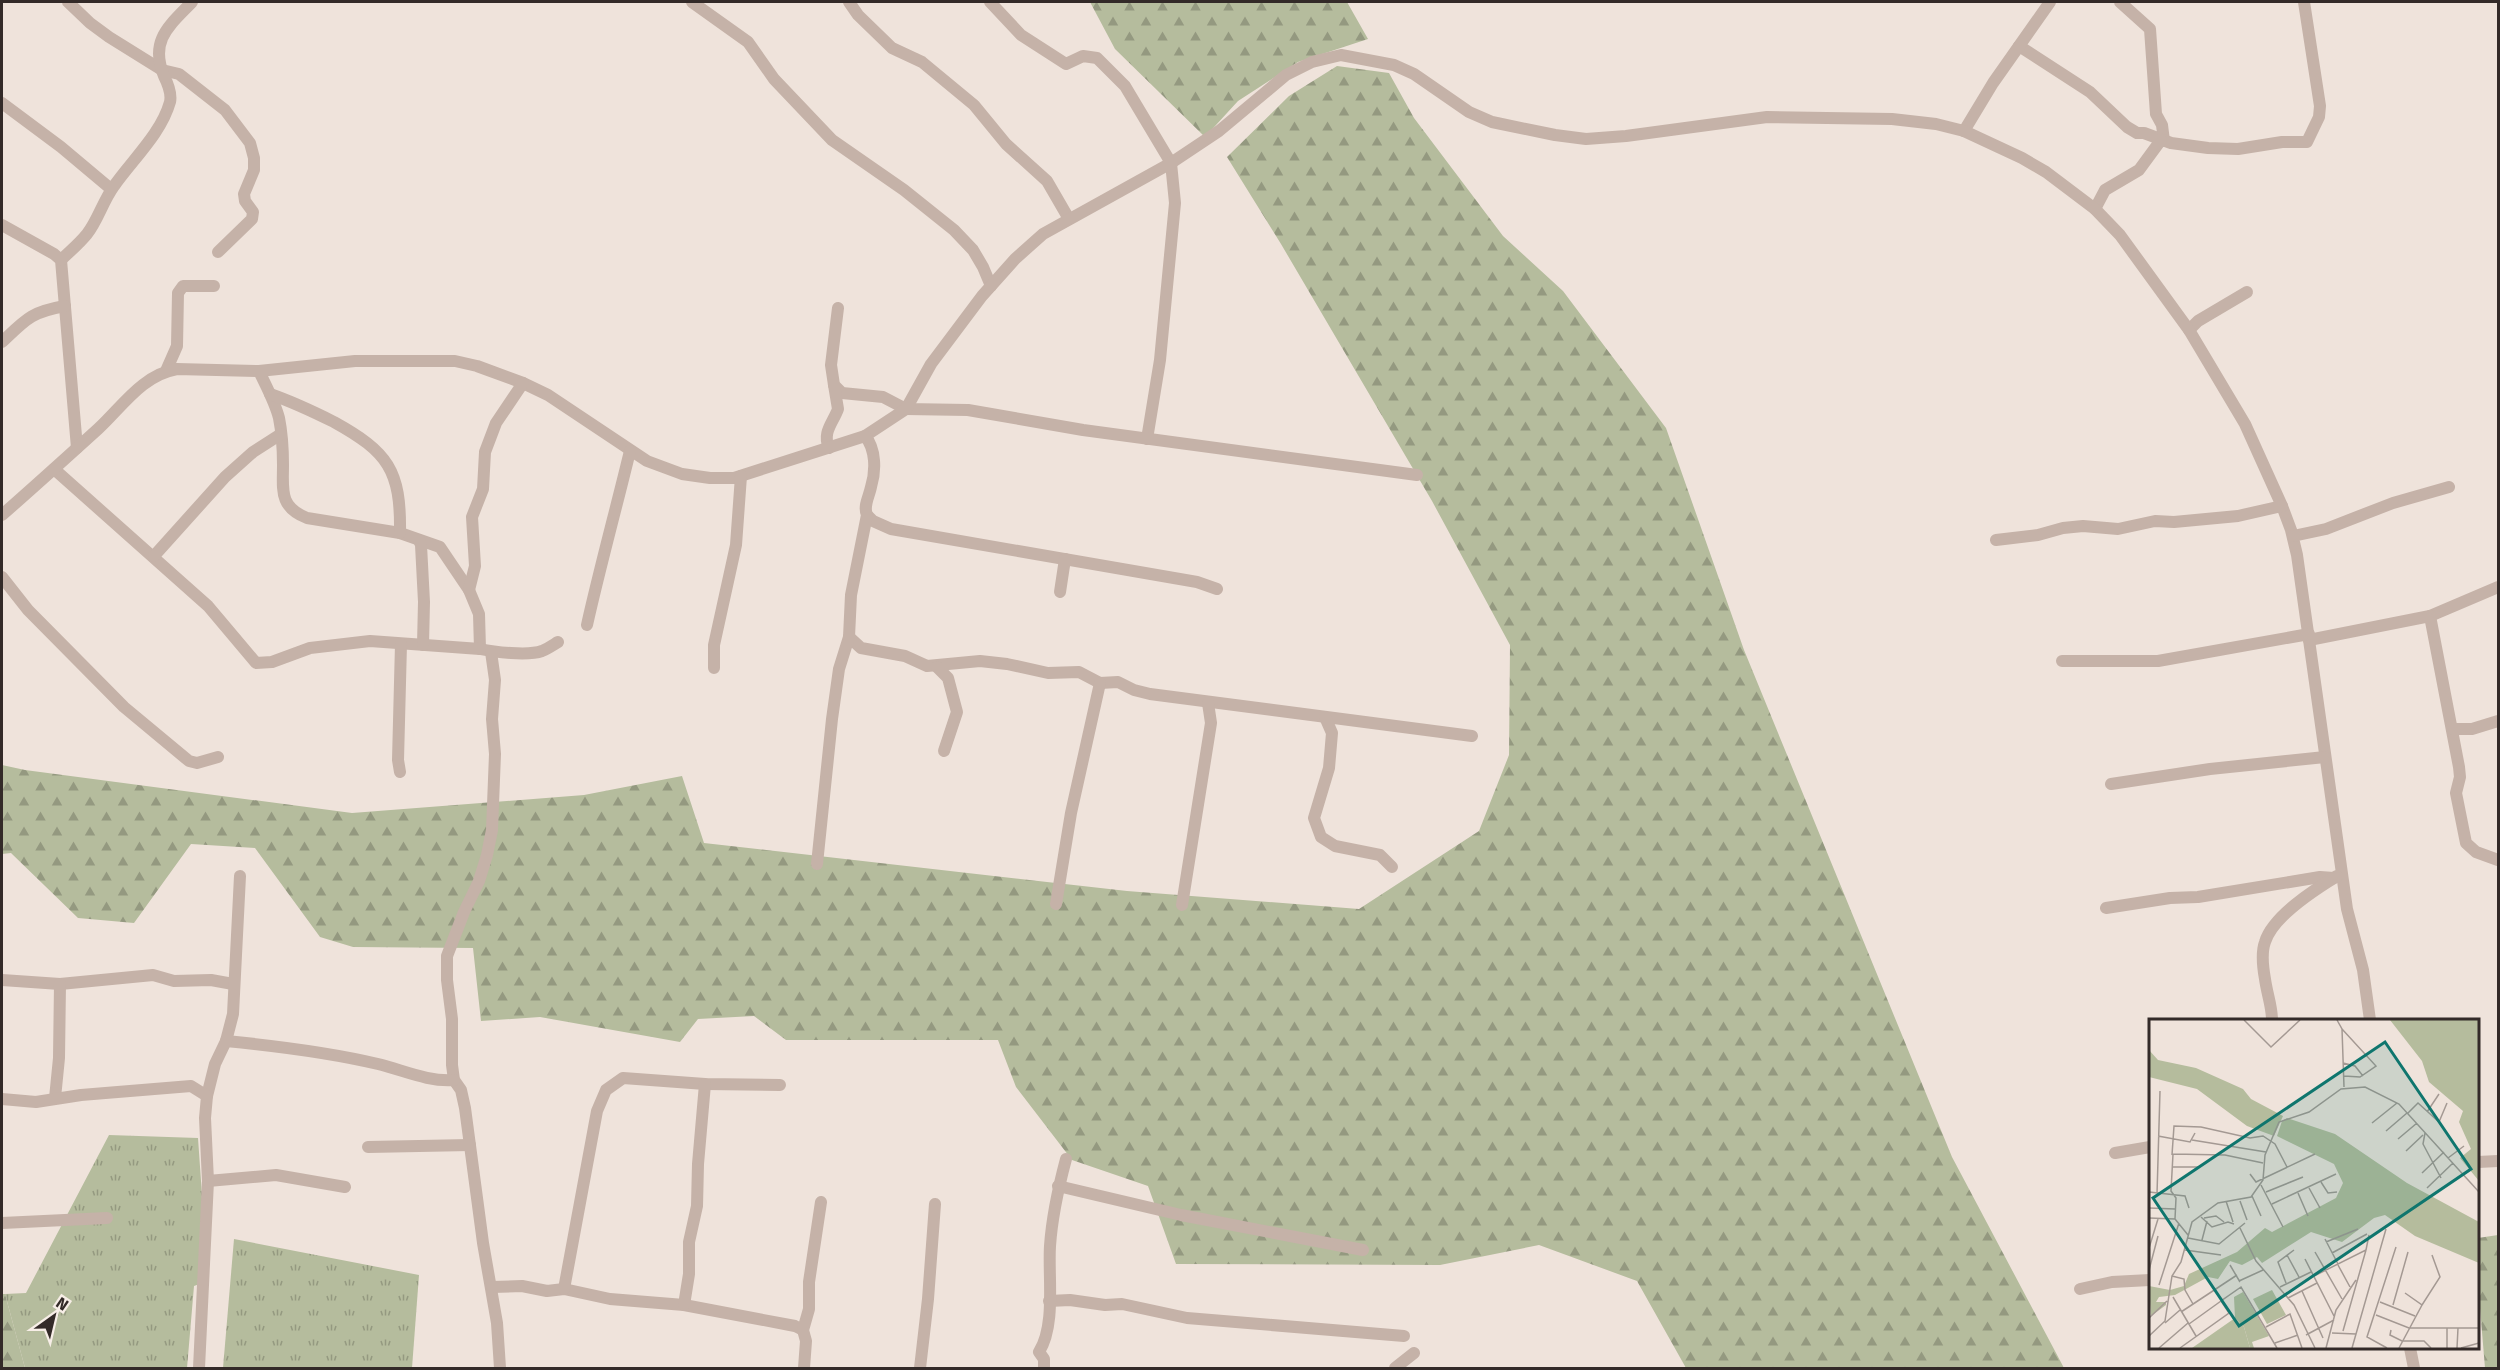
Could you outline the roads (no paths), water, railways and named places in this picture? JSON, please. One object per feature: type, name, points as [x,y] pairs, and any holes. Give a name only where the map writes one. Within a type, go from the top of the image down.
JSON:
[{"type":"street","points":[[68,2],[90,23],[162,70],[179,74],[215,101],[250,142],[254,170],[244,194],[245,201],[253,212],[252,219],[250,224],[218,252]]},
{"type":"street","points":[[61,260],[86,235],[111,189],[155,132],[167,110],[171,99],[169,85],[162,70],[158,50],[166,29],[192,2]]},
{"type":"street","points":[[692,2],[748,42],[774,79],[832,140],[904,190],[954,230],[973,250],[991,286]]},
{"type":"street","points":[[849,2],[858,15],[892,48],[922,62],[974,105],[1006,144],[1047,182],[1069,219]]},
{"type":"street","points":[[990,2],[1021,34],[1066,64],[1083,56],[1097,58],[1125,86],[1171,163],[1175,203],[1160,360],[1147,439]]},
{"type":"street","points":[[1964,130],[1993,83],[2050,2]]},
{"type":"street","points":[[2095,209],[2105,190],[2139,170],[2162,140],[2162,125],[2156,114],[2150,29],[2120,2]]},
{"type":"street","points":[[2019,46],[2090,92],[2127,127],[2137,133],[2208,148],[2238,149],[2282,142],[2307,142],[2319,117],[2320,106],[2304,2]]},
{"type":"street","points":[[137,53],[158,50]]},
{"type":"street","points":[[2,515],[77,448],[136,390],[166,371],[185,369],[259,371],[355,361],[455,362],[477,366],[523,383],[576,412],[647,461],[682,474],[710,478],[741,476],[865,436],[906,409],[931,364],[991,286],[1015,259],[1043,234],[1171,163],[1219,131],[1286,75],[1312,62],[1341,55],[1394,65],[1414,74],[1469,112],[1492,122],[1526,130],[1586,139],[1767,117],[1892,119],[1936,124],[1964,130],[2046,172],[2095,209],[2120,235],[2189,330],[2245,424],[2293,536],[2325,757],[2338,876],[2363,970],[2370,1019]]},
{"type":"street","points":[[2,103],[61,147],[111,189]]},
{"type":"street","points":[[2,225],[61,260],[77,448]]},
{"type":"street","points":[[166,371],[177,346],[180,289],[183,286],[214,286]]},
{"type":"street","points":[[2189,330],[2198,321],[2247,292]]},
{"type":"street","points":[[2,342],[29,317],[43,310],[65,306]]},
{"type":"street","points":[[829,448],[826,442],[829,423],[838,409],[831,364],[837,308]]},
{"type":"street","points":[[259,371],[279,419],[281,485],[283,495],[293,511],[307,518],[324,522],[400,532],[445,551],[469,590],[479,614],[495,680],[492,718],[495,754],[492,830],[479,881],[447,956],[454,1080],[461,1090],[470,1145],[483,1243],[492,1287],[500,1368]]},
{"type":"street","points":[[469,590],[475,566],[472,517],[483,489],[485,452],[496,423],[523,383]]},
{"type":"street","points":[[834,385],[842,393],[883,397],[906,409],[968,410],[1147,439],[1417,475]]},
{"type":"street","points":[[270,394],[297,403],[372,445],[390,468],[396,482],[400,502],[400,532]]},
{"type":"street","points":[[154,556],[233,470],[253,452],[281,434]]},
{"type":"street","points":[[817,864],[826,787],[828,742],[839,669],[849,637],[851,595],[867,515],[866,502],[873,478],[873,448],[865,436]]},
{"type":"street","points":[[587,625],[604,550],[622,491],[630,451]]},
{"type":"street","points":[[54,469],[208,606],[256,663],[272,662],[310,648],[332,647],[352,642],[370,641],[533,652],[543,651],[558,642]]},
{"type":"street","points":[[714,668],[714,645],[736,545],[741,476]]},
{"type":"street","points":[[2293,536],[2326,529],[2392,503],[2449,487]]},
{"type":"street","points":[[1996,540],[2082,526],[2118,529],[2155,521],[2174,522],[2238,516],[2282,506]]},
{"type":"street","points":[[867,515],[883,527],[1197,582],[1216,589]]},
{"type":"street","points":[[419,540],[424,602],[423,645]]},
{"type":"street","points":[[1060,592],[1065,559]]},
{"type":"street","points":[[2,577],[28,610],[124,707],[189,761],[197,763],[218,758]]},
{"type":"street","points":[[2062,661],[2127,659],[2158,661],[2309,637],[2430,616],[2499,587]]},
{"type":"street","points":[[2430,616],[2459,768],[2456,793],[2466,843],[2476,852],[2499,860]]},
{"type":"street","points":[[849,637],[861,648],[905,656],[927,666],[937,667],[964,662],[1007,663],[1048,673],[1079,672],[1100,683],[1112,681],[1134,690],[1208,703],[1472,736]]},
{"type":"street","points":[[400,772],[398,760],[401,644]]},
{"type":"street","points":[[937,667],[948,678],[957,712],[944,751]]},
{"type":"street","points":[[1056,904],[1071,813],[1100,683]]},
{"type":"street","points":[[1182,905],[1211,723],[1208,703]]},
{"type":"street","points":[[1326,717],[1332,734],[1329,768],[1314,818],[1321,837],[1335,846],[1380,855],[1392,867]]},
{"type":"street","points":[[2452,729],[2472,729],[2499,721]]},
{"type":"street","points":[[2111,784],[2210,769],[2325,757]]},
{"type":"street","points":[[199,1368],[208,1180],[205,1118],[207,1096],[215,1064],[226,1041],[233,1014],[240,876]]},
{"type":"street","points":[[2106,908],[2338,876]]},
{"type":"street","points":[[2272,1019],[2263,961],[2265,942],[2274,925],[2291,908],[2338,876]]},
{"type":"street","points":[[2,980],[60,984],[153,975],[174,981],[212,980],[233,984]]},
{"type":"street","points":[[55,1098],[60,984]]},
{"type":"street","points":[[226,1041],[286,1047],[377,1064],[439,1081],[454,1080]]},
{"type":"street","points":[[564,1289],[597,1111],[606,1090],[623,1078],[705,1084],[780,1085]]},
{"type":"street","points":[[684,1305],[689,1274],[689,1242],[697,1206],[705,1084]]},
{"type":"street","points":[[2,1099],[36,1102],[55,1098],[191,1086],[207,1096]]},
{"type":"street","points":[[368,1147],[470,1145]]},
{"type":"street","points":[[2115,1153],[2149,1147]]},
{"type":"street","points":[[1044,1368],[1044,1359],[1040,1352],[1046,1338],[1054,1205],[1066,1159]]},
{"type":"street","points":[[2479,1162],[2499,1161]]},
{"type":"street","points":[[208,1180],[276,1175],[345,1186]]},
{"type":"street","points":[[1058,1186],[1181,1215],[1363,1250]]},
{"type":"street","points":[[804,1368],[806,1341],[803,1330],[809,1309],[809,1282],[821,1202]]},
{"type":"street","points":[[920,1368],[928,1299],[934,1204]]},
{"type":"street","points":[[2,1223],[107,1218]]},
{"type":"street","points":[[2080,1289],[2112,1282],[2149,1280]]},
{"type":"street","points":[[492,1287],[522,1286],[547,1291],[564,1289],[610,1299],[684,1305],[795,1326],[803,1330]]},
{"type":"street","points":[[1049,1300],[1070,1300],[1105,1305],[1122,1304],[1187,1318],[1404,1336]]},
{"type":"street","points":[[2410,1349],[2414,1368]]},
{"type":"street","points":[[1395,1368],[1414,1353]]}]
